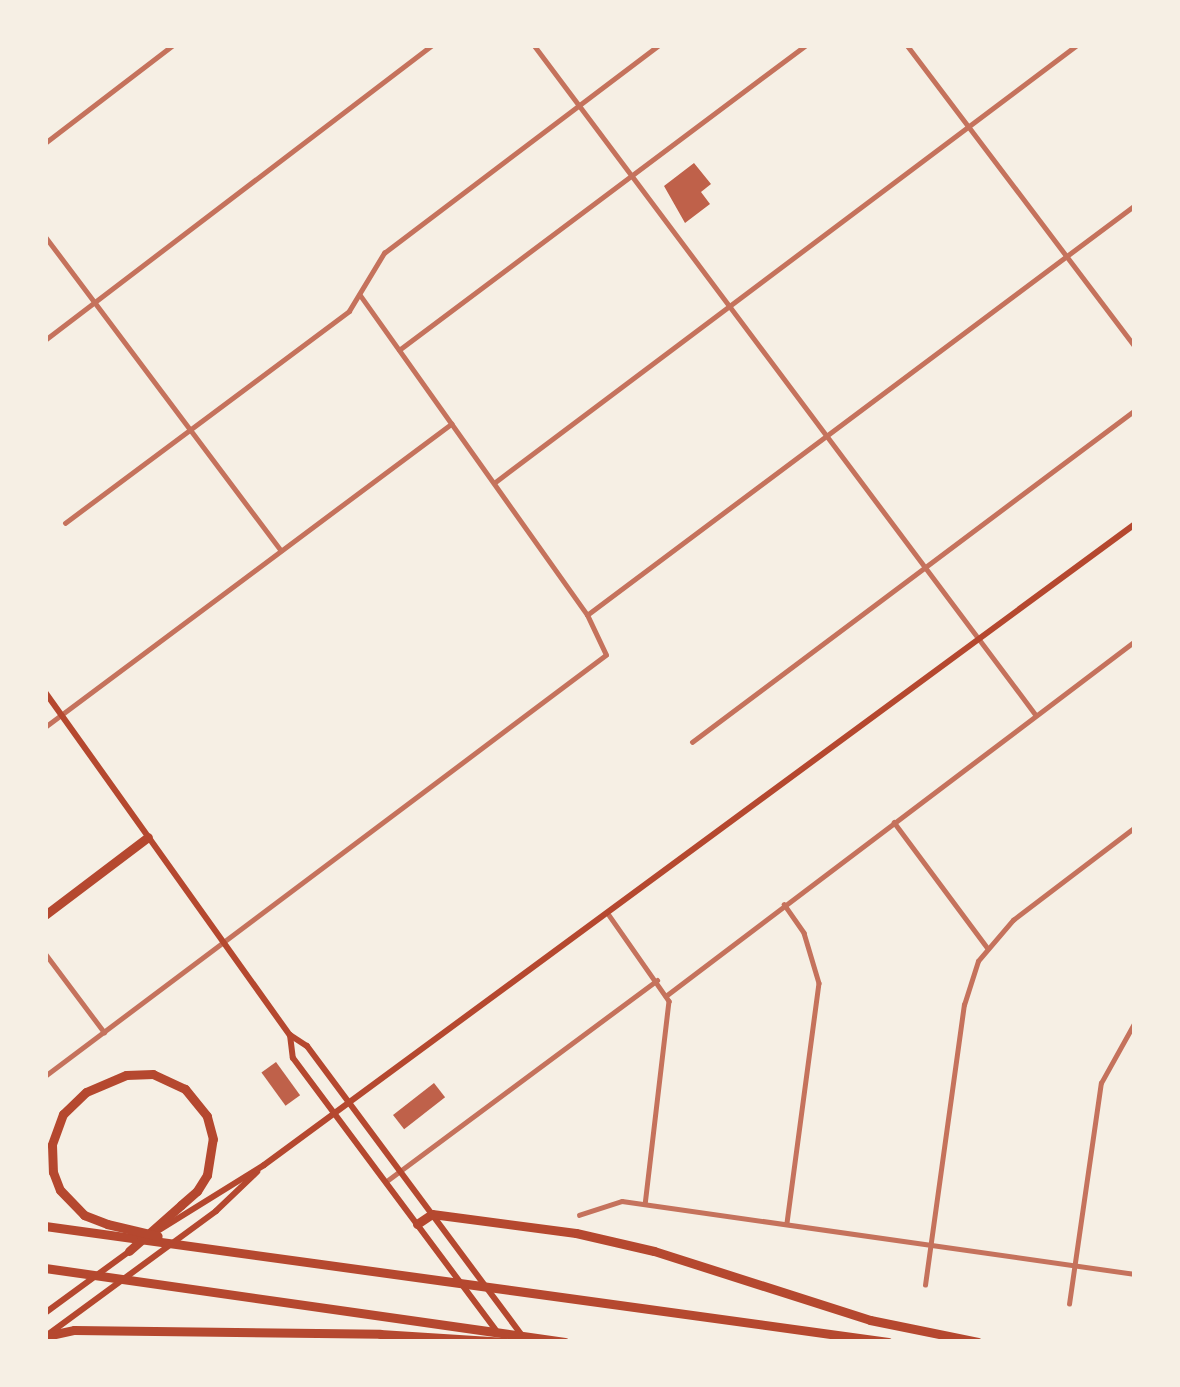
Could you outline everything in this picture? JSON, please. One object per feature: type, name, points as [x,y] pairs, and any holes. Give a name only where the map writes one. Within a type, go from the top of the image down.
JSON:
[{"type":"highway","points":[[45,914],[148,837]]},
{"type":"highway","points":[[129,1251],[186,1206],[207,1175],[213,1139],[207,1116],[185,1089],[153,1074],[126,1075],[86,1093],[63,1114],[52,1145],[53,1172],[60,1190],[84,1215],[228,1251]]},
{"type":"highway","points":[[417,1225],[432,1214],[576,1233],[653,1251],[870,1320],[978,1342]]},
{"type":"highway","points":[[45,1226],[888,1342]]},
{"type":"highway","points":[[45,1268],[565,1342]]},
{"type":"highway","points":[[45,1336],[74,1330],[239,1332],[505,1342]]},
{"type":"main road","points":[[45,1336],[216,1211],[264,1165],[1135,524]]},
{"type":"main road","points":[[45,692],[290,1035],[307,1046],[527,1342]]},
{"type":"main road","points":[[290,1035],[293,1058],[505,1342]]},
{"type":"main road","points":[[186,1206],[264,1165]]},
{"type":"main road","points":[[47,1312],[129,1251]]},
{"type":"street","points":[[45,142],[173,45]]},
{"type":"street","points":[[45,340],[431,45]]},
{"type":"street","points":[[534,45],[1036,716]]},
{"type":"street","points":[[64,523],[349,311],[371,269],[392,246],[659,45]]},
{"type":"street","points":[[399,350],[806,45]]},
{"type":"street","points":[[907,45],[1135,347]]},
{"type":"street","points":[[494,483],[1077,45]]},
{"type":"street","points":[[587,615],[1135,205]]},
{"type":"street","points":[[45,236],[281,550]]},
{"type":"street","points":[[45,1076],[600,663],[605,646],[587,615],[360,296]]},
{"type":"street","points":[[692,742],[1135,410]]},
{"type":"street","points":[[45,727],[452,424]]},
{"type":"street","points":[[667,995],[1135,640]]},
{"type":"street","points":[[894,822],[987,947]]},
{"type":"street","points":[[925,1286],[964,1005],[987,947],[1012,920],[1135,827]]},
{"type":"street","points":[[784,904],[804,933],[819,983],[787,1225]]},
{"type":"street","points":[[609,915],[667,995],[645,1204]]},
{"type":"street","points":[[45,953],[104,1032]]},
{"type":"street","points":[[386,1181],[657,980]]},
{"type":"street","points":[[1069,1304],[1101,1083],[1135,1022]]},
{"type":"street","points":[[579,1215],[622,1201],[1135,1274]]},
{"type":"building","points":[[694,163],[711,184],[701,192],[710,204],[685,223],[664,186]]},
{"type":"building","points":[[276,1062],[300,1095],[286,1106],[261,1073]]},
{"type":"building","points":[[434,1083],[445,1097],[404,1129],[393,1115]]}]
